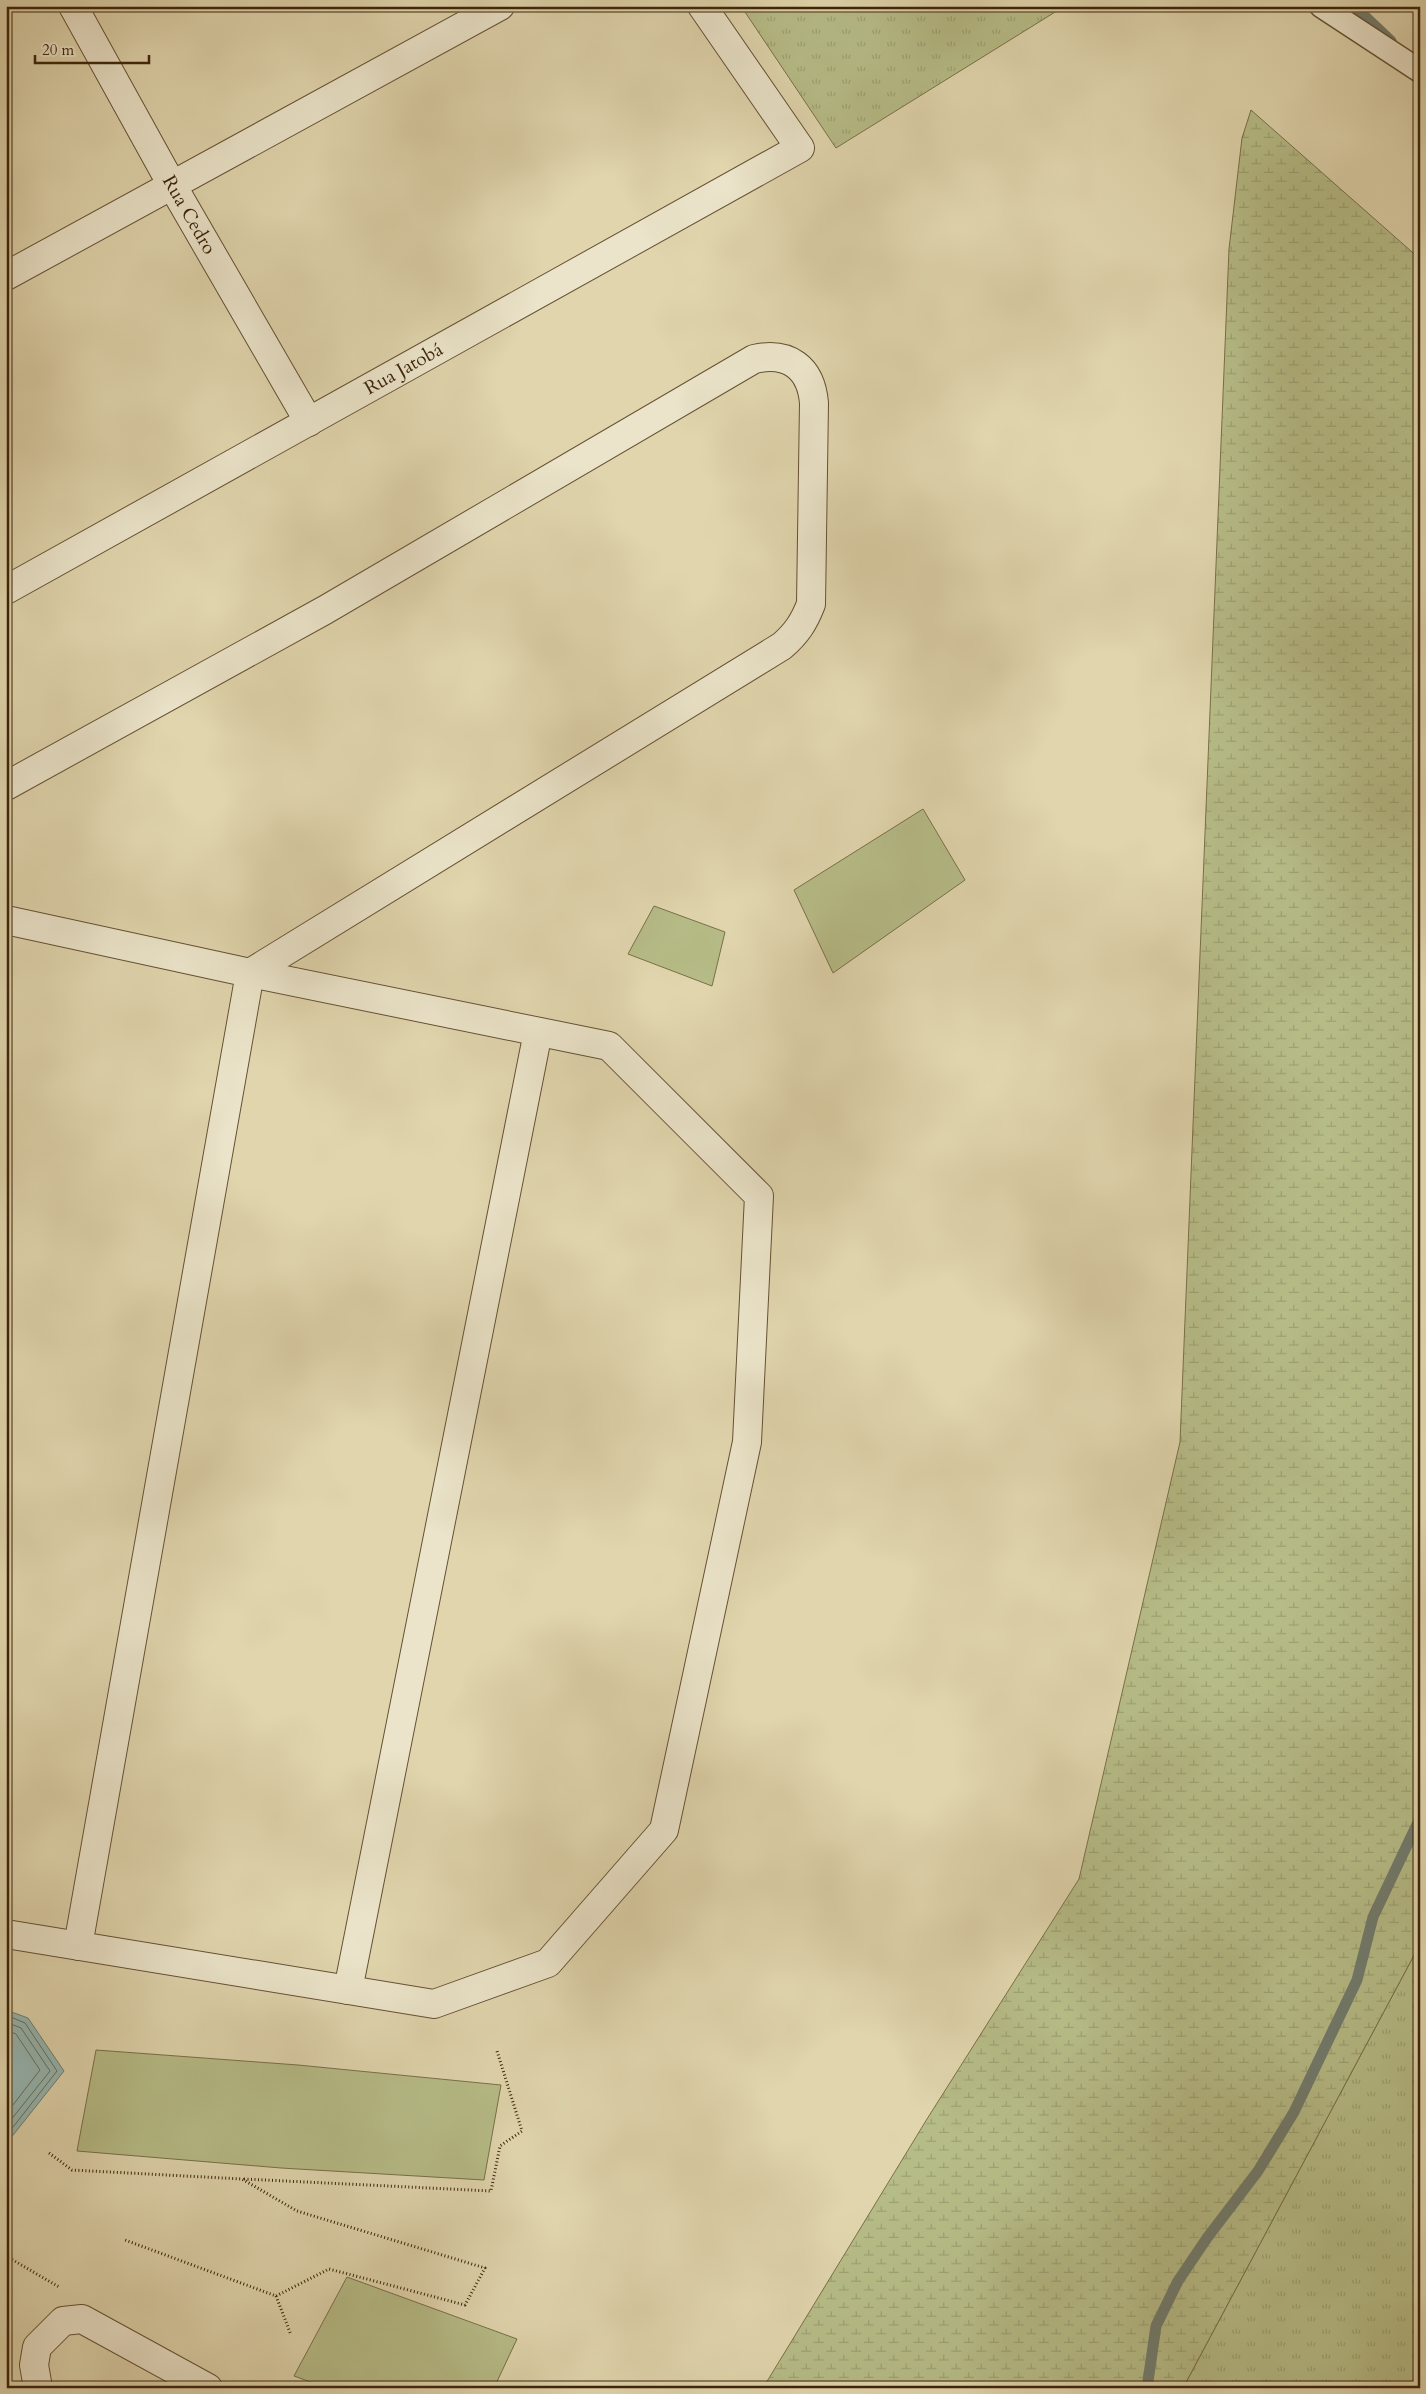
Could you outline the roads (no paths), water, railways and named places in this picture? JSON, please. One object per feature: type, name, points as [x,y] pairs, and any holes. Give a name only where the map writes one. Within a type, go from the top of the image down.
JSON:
[{"type":"street","name":"Rua Cedro","points":[[73,6],[172,185],[309,422]]},
{"type":"street","points":[[6,276],[500,6]]},
{"type":"street","name":"Rua Jatobá","points":[[6,590],[800,148],[702,6]]},
{"type":"street","points":[[6,786],[325,610],[754,359],[768,356],[783,358],[796,364],[806,375],[813,389],[814,403],[810,604],[805,620],[795,635],[782,646],[250,973],[78,1946]]},
{"type":"street","points":[[6,920],[250,973],[609,1046],[758,1196],[747,1442],[664,1830],[548,1963],[434,2004],[6,1934]]},
{"type":"street","points":[[348,1990],[538,1032]]},
{"type":"street","points":[[38,2388],[34,2365],[37,2347],[63,2321],[82,2319],[208,2388]]},
{"type":"lane","points":[[1321,6],[1420,71]]},
{"type":"water","points":[[6,2010],[28,2018],[64,2071],[6,2144]]},
{"type":"waterway","points":[[1354,6],[1391,41]]},
{"type":"waterway","points":[[1147,2388],[1156,2326],[1178,2281],[1207,2238],[1258,2171],[1294,2112],[1357,1980],[1373,1917],[1420,1818]]}]
